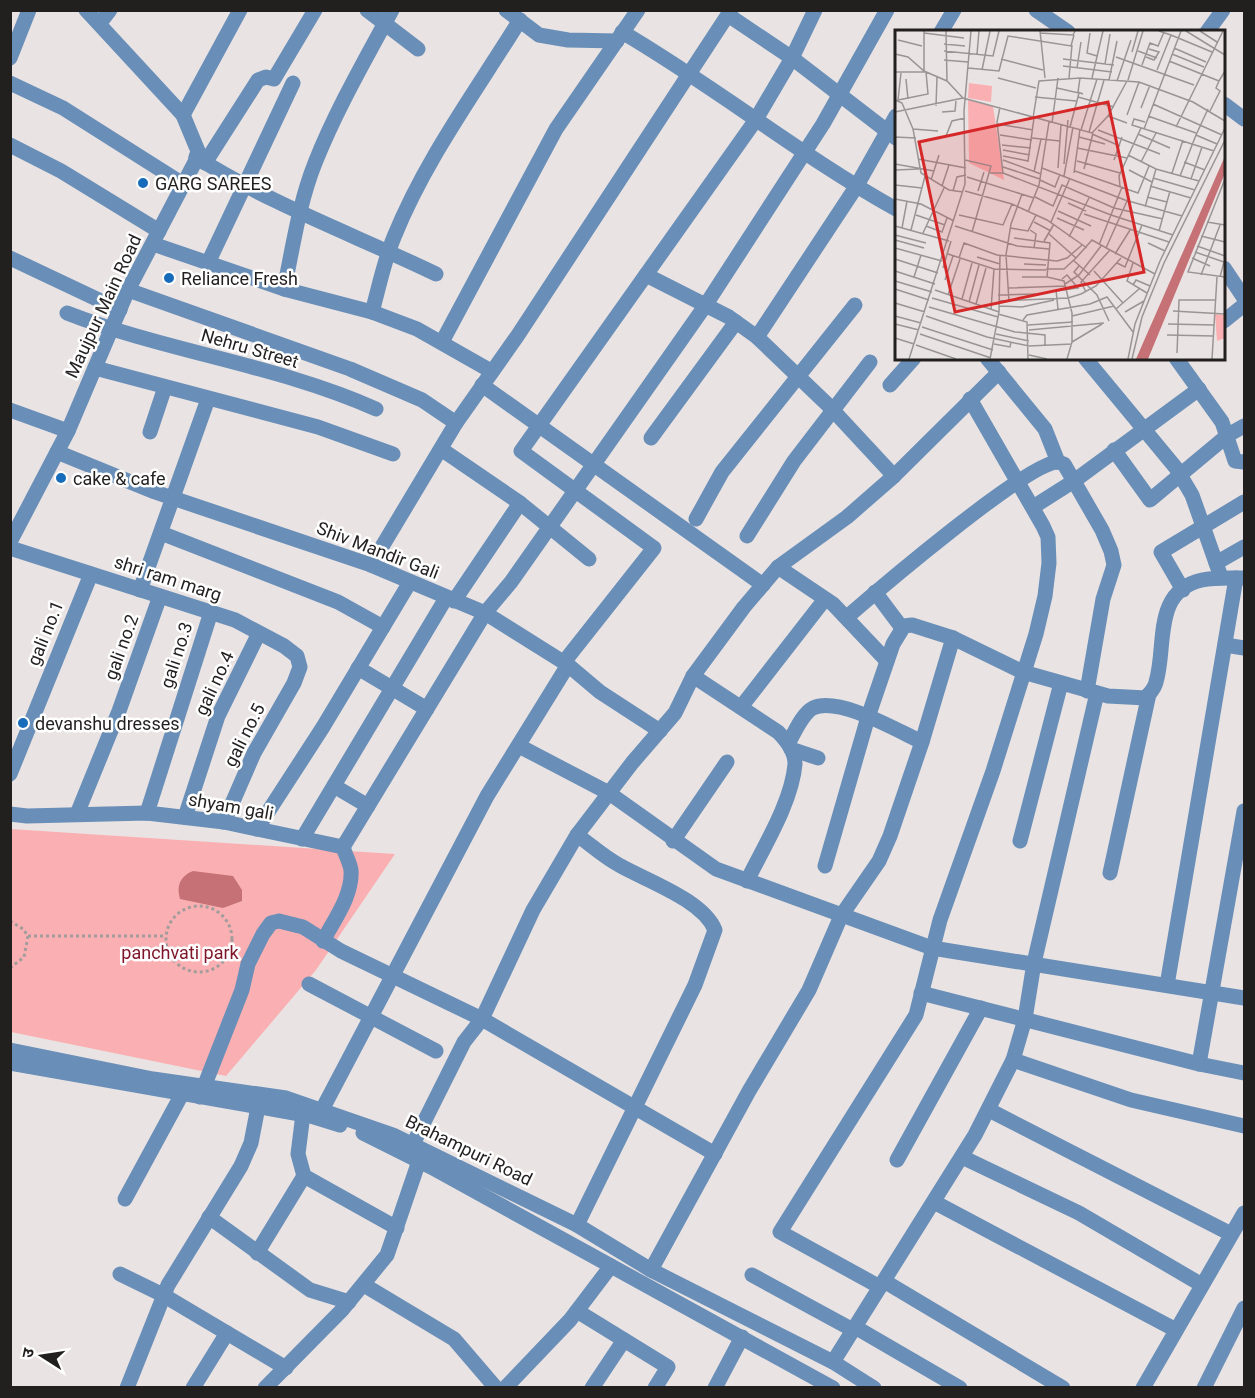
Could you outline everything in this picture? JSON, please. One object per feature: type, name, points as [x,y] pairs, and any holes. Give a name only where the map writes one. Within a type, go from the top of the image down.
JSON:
[{"type":"street","points":[[10,58],[29,10]]},
{"type":"street","points":[[87,10],[183,115],[195,139],[201,160],[243,186],[300,214],[436,274]]},
{"type":"street","points":[[100,24],[110,10]]},
{"type":"street","points":[[183,115],[240,10]]},
{"type":"street","name":"Maujpur Main Road","points":[[10,542],[68,431],[128,290],[183,184],[258,80],[274,79],[315,10]]},
{"type":"street","points":[[367,10],[389,17],[418,49]]},
{"type":"street","points":[[506,10],[539,35],[550,37],[620,36],[688,73],[755,121],[806,152],[856,187],[895,208]]},
{"type":"street","points":[[442,342],[556,129],[638,10]]},
{"type":"street","points":[[323,1108],[487,796],[566,664],[654,548],[521,452],[755,121],[792,58],[815,10]]},
{"type":"street","points":[[323,941],[349,887],[351,870],[343,847],[485,613],[511,582],[705,306],[806,152],[887,10]]},
{"type":"street","points":[[942,30],[954,10]]},
{"type":"street","points":[[1036,10],[1065,30]]},
{"type":"street","points":[[1208,30],[1223,10]]},
{"type":"street","points":[[371,565],[456,423],[518,335],[688,73],[730,13],[892,135],[757,337]]},
{"type":"street","points":[[284,289],[300,214],[315,163],[347,94],[389,17]]},
{"type":"street","points":[[372,312],[389,252],[433,161],[520,20]]},
{"type":"street","points":[[10,82],[63,108],[183,184]]},
{"type":"street","points":[[208,263],[293,83]]},
{"type":"street","points":[[1225,105],[1245,119]]},
{"type":"street","points":[[10,145],[61,171],[156,238],[208,263],[284,289],[372,312],[417,329],[491,371]]},
{"type":"street","points":[[10,258],[120,310]]},
{"type":"street","points":[[1225,269],[1245,298]]},
{"type":"street","points":[[646,275],[736,322],[757,337],[832,410],[894,476]]},
{"type":"street","points":[[128,290],[350,369],[422,400],[456,423]]},
{"type":"street","points":[[696,519],[722,472],[855,305]]},
{"type":"street","points":[[1225,320],[1245,305]]},
{"type":"street","name":"Nehru Street","points":[[67,314],[111,331],[269,373],[356,400],[376,409]]},
{"type":"street","points":[[651,438],[736,322]]},
{"type":"street","points":[[890,385],[912,360]]},
{"type":"street","points":[[989,360],[1045,429],[1058,462]]},
{"type":"street","points":[[1087,360],[1144,427],[1180,474],[1203,525],[1230,574]]},
{"type":"street","points":[[1177,360],[1216,412],[1228,435],[1235,460],[1245,462]]},
{"type":"street","points":[[747,536],[794,461],[870,362]]},
{"type":"street","points":[[95,368],[318,427],[393,454]]},
{"type":"street","points":[[413,1144],[453,1062],[482,1019],[533,910],[577,835],[675,713],[693,676],[778,567],[846,518],[894,476],[999,372]]},
{"type":"street","points":[[482,385],[763,585]]},
{"type":"street","points":[[150,432],[165,387]]},
{"type":"street","points":[[1033,507],[1074,481],[1198,389]]},
{"type":"street","points":[[140,590],[208,399]]},
{"type":"street","points":[[970,399],[1048,537],[1045,596],[993,771],[940,920],[916,1015],[780,1232],[882,1284],[1064,1388]]},
{"type":"street","points":[[10,410],[68,431]]},
{"type":"street","points":[[1114,450],[1150,500],[1228,435],[1245,426]]},
{"type":"street","points":[[441,449],[520,503],[589,559]]},
{"type":"street","name":"Shiv Mandir Gali","points":[[57,452],[173,499],[371,565],[485,613],[566,664],[600,692],[660,731]]},
{"type":"street","points":[[833,1362],[962,1156],[989,1110],[1012,1060],[1025,1019],[1034,963],[1092,692],[1103,599],[1114,565],[1111,551],[1102,530],[1064,464],[1058,462],[1040,468],[1018,482],[875,592],[847,617]]},
{"type":"street","points":[[1183,590],[1161,552],[1245,502]]},
{"type":"street","points":[[302,839],[392,688],[450,599],[520,503]]},
{"type":"street","points":[[160,533],[338,602],[383,627]]},
{"type":"street","points":[[1167,985],[1225,645],[1230,574],[1245,547]]},
{"type":"street","name":"shri ram marg","points":[[10,548],[236,621],[297,656],[300,667]]},
{"type":"street","points":[[778,567],[847,617],[887,661]]},
{"type":"street","name":"gali no.1","points":[[10,774],[90,574]]},
{"type":"street","points":[[825,866],[868,717],[887,661],[902,628],[907,624],[953,638],[1023,672],[1092,692],[1125,698],[1146,698],[1156,685],[1162,623],[1170,602],[1183,590],[1201,580],[1230,574]]},
{"type":"street","points":[[257,829],[410,582]]},
{"type":"street","points":[[875,592],[902,628]]},
{"type":"street","name":"gali no.2","points":[[76,814],[119,711],[160,596]]},
{"type":"street","points":[[741,706],[825,599]]},
{"type":"street","name":"gali no.3","points":[[147,813],[211,612]]},
{"type":"street","name":"gali no.4","points":[[185,817],[218,716],[258,635]]},
{"type":"street","points":[[651,1270],[714,1154],[809,990],[841,916],[879,861],[890,836],[922,742],[953,638]]},
{"type":"street","points":[[1225,645],[1245,648]]},
{"type":"street","name":"gali no.5","points":[[224,822],[254,753],[294,683],[300,667]]},
{"type":"street","points":[[358,668],[427,709]]},
{"type":"street","points":[[693,676],[741,706],[790,745],[818,758]]},
{"type":"street","points":[[1020,841],[1061,683]]},
{"type":"street","points":[[1110,873],[1149,694]]},
{"type":"street","points":[[747,881],[781,812],[795,762],[790,745],[806,715],[813,708],[824,706],[843,708],[922,742]]},
{"type":"street","points":[[519,746],[609,793],[673,841],[716,869],[932,948],[1245,998]]},
{"type":"street","points":[[673,841],[727,762]]},
{"type":"street","points":[[334,786],[368,806]]},
{"type":"street","points":[[1198,1065],[1245,811]]},
{"type":"street","name":"shyam gali","points":[[10,814],[27,816],[147,813],[224,822],[343,847]]},
{"type":"street","points":[[577,835],[616,863],[689,902],[711,919],[715,930],[698,976],[636,1109],[577,1226]]},
{"type":"street","points":[[201,1092],[236,1005],[248,964],[271,923],[279,921],[297,925],[391,976],[482,1019],[714,1154]]},
{"type":"street","points":[[309,984],[436,1050]]},
{"type":"street","points":[[921,993],[1198,1065],[1244,1068]]},
{"type":"street","points":[[897,1160],[981,1008]]},
{"type":"street","name":"Brahampuri Road","points":[[10,1050],[182,1094],[201,1092],[286,1098],[323,1108],[413,1144],[577,1226],[651,1270],[833,1362],[874,1388]]},
{"type":"street","points":[[1012,1060],[1131,1100],[1245,1126]]},
{"type":"street","name":"Brahampuri Road","points":[[10,1063],[89,1072],[201,1092],[258,1107],[303,1114],[365,1134],[419,1161],[833,1388]]},
{"type":"street","points":[[125,1199],[182,1094]]},
{"type":"street","points":[[127,1388],[163,1295],[241,1166],[251,1143],[258,1107]]},
{"type":"street","points":[[989,1110],[1231,1234]]},
{"type":"street","points":[[303,1114],[298,1154],[304,1176],[397,1228]]},
{"type":"street","points":[[962,1156],[1079,1213],[1202,1285]]},
{"type":"street","points":[[265,1388],[349,1302],[387,1255],[419,1161]]},
{"type":"street","points":[[257,1252],[304,1176]]},
{"type":"street","points":[[934,1202],[1176,1330]]},
{"type":"street","points":[[1143,1388],[1245,1213]]},
{"type":"street","points":[[209,1217],[310,1290],[349,1302]]},
{"type":"street","points":[[505,1388],[577,1311],[611,1266]]},
{"type":"street","points":[[120,1274],[163,1295],[286,1368]]},
{"type":"street","points":[[752,1275],[854,1328],[960,1388]]},
{"type":"street","points":[[364,1285],[448,1334],[496,1388]]},
{"type":"street","points":[[1204,1388],[1245,1308]]},
{"type":"street","points":[[577,1311],[668,1367],[655,1388]]},
{"type":"street","points":[[715,1388],[752,1322]]},
{"type":"street","points":[[193,1388],[226,1333]]},
{"type":"street","points":[[592,1388],[624,1340]]},
{"type":"path","points":[[202,907],[213,910],[229,923],[232,946],[221,964],[212,970],[190,971],[172,959],[167,949],[166,936],[173,917],[181,910],[202,907]]},
{"type":"path","points":[[10,921],[23,929],[28,936],[24,957],[10,968]]},
{"type":"path","points":[[28,936],[166,936]]},
{"type":"green space","name":"panchvati park","points":[[11,829],[395,854],[316,970],[226,1076],[11,1032]]},
{"type":"shaded area","points":[[193,871],[233,876],[242,890],[242,901],[223,908],[180,899],[180,882]]},
{"type":"place","name":"GARG SAREES","points":[[143,183]]},
{"type":"place","name":"Reliance Fresh","points":[[169,278]]},
{"type":"place","name":"cake & cafe","points":[[61,478]]},
{"type":"place","name":"devanshu dresses","points":[[23,723]]}]
